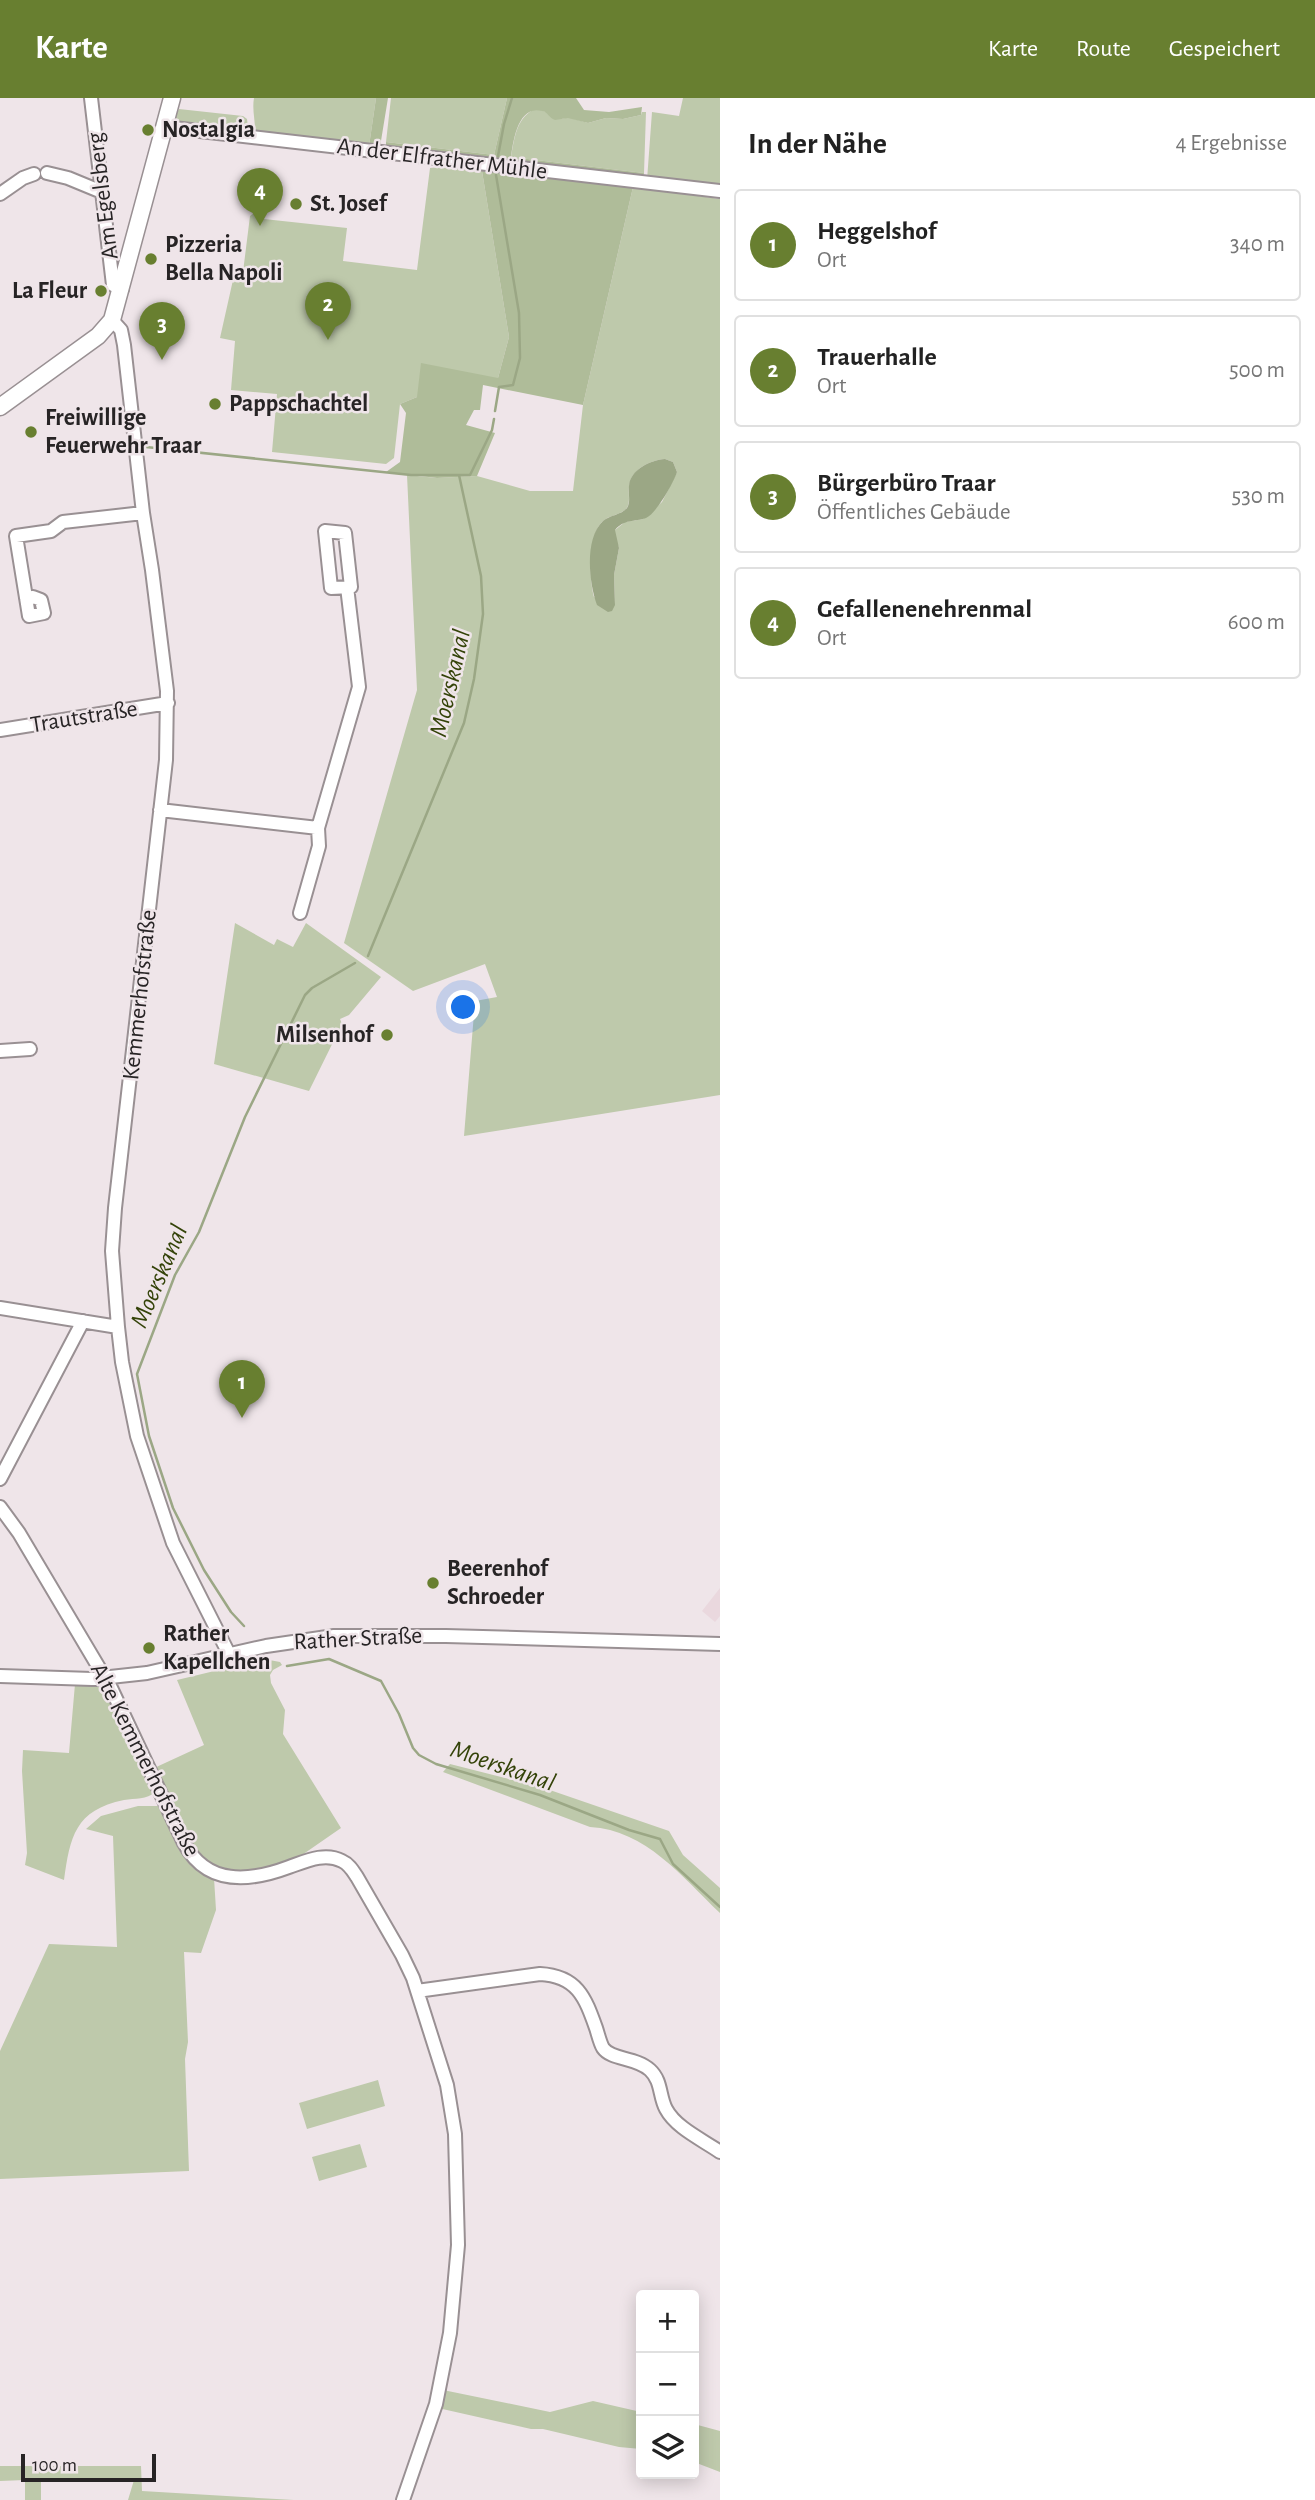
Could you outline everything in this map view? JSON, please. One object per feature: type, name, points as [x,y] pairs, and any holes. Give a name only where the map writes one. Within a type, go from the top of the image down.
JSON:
[{"type":"main road","points":[[0,407],[98,336],[113,320],[172,98]]},
{"type":"street","name":"Am Egelsberg","points":[[91,98],[113,285],[122,289]]},
{"type":"street","name":"An der Elfrather Mühle","points":[[164,127],[720,191]]},
{"type":"street","points":[[0,194],[23,178],[45,173],[102,192]]},
{"type":"street","name":"Kemmerhofstraße","points":[[113,320],[121,330],[124,345],[168,703],[166,760],[112,1259],[122,1362],[135,1423],[173,1543],[229,1654]]},
{"type":"street","points":[[26,598],[16,536],[51,531],[64,522],[143,513]]},
{"type":"street","points":[[300,913],[319,846],[318,828],[359,687],[347,587]]},
{"type":"street","name":"Trautstraße","points":[[0,730],[168,703]]},
{"type":"street","points":[[160,810],[318,828]]},
{"type":"street","points":[[0,1051],[30,1049]]},
{"type":"street","points":[[0,1308],[118,1327]]},
{"type":"street","points":[[0,1479],[83,1321]]},
{"type":"street","name":"Alte Kemmerhofstraße","points":[[0,1507],[19,1533],[105,1678],[195,1861],[209,1871],[237,1877],[260,1875],[320,1858],[334,1858],[345,1863],[357,1877],[402,1955],[417,1991],[443,2069],[452,2107],[456,2150],[458,2245],[453,2310],[443,2372],[429,2426],[403,2500]]},
{"type":"street","name":"Rather Straße","points":[[0,1676],[105,1678],[166,1670],[302,1639],[366,1635],[720,1644]]},
{"type":"street","points":[[417,1991],[540,1974],[556,1976],[573,1984],[587,2004],[603,2049],[612,2056],[626,2057],[642,2063],[652,2071],[659,2081],[665,2108],[676,2122],[720,2152]]},
{"type":"shaded area","points":[[254,98],[376,98],[369,146],[258,134],[255,130]]},
{"type":"shaded area","points":[[376,98],[388,98],[380,147],[369,146]]},
{"type":"shaded area","points":[[391,98],[507,98],[494,155],[386,142]]},
{"type":"shaded area","points":[[507,98],[576,98],[584,110],[609,112],[642,107],[641,115],[623,119],[606,118],[588,123],[568,118],[555,120],[544,112],[534,110],[527,113],[518,126],[511,157],[644,173],[640,187],[386,158],[386,142],[494,155]]},
{"type":"shaded area","points":[[683,98],[720,98],[720,187],[647,180],[652,112],[679,116]]},
{"type":"shaded area","points":[[179,109],[243,116],[247,119],[248,127],[244,132],[182,124],[175,117]]},
{"type":"shaded area","points":[[533,110],[588,123],[606,118],[623,119],[646,112],[644,173],[511,157],[519,124]]},
{"type":"shaded area","points":[[430,168],[482,171],[509,337],[498,378],[417,397],[400,404],[394,458],[386,464],[272,452],[277,394],[231,390],[235,341],[220,338],[235,271],[243,272],[250,216],[254,213],[264,214],[264,219],[347,228],[343,261],[417,270]]},
{"type":"shaded area","points":[[482,171],[633,187],[583,405],[483,385],[480,410],[474,410],[466,425],[495,433],[477,476],[437,478],[386,472],[400,462],[406,413],[400,404],[417,397],[421,363],[498,378],[509,337]]},
{"type":"shaded area","points":[[633,187],[720,199],[720,1095],[464,1136],[475,1001],[497,997],[485,964],[413,991],[344,943],[417,690],[407,475],[437,478],[477,476],[530,491],[573,491],[583,405]],"holes":[[[659,460],[673,462],[677,472],[662,502],[643,519],[625,522],[615,530],[619,548],[614,575],[615,605],[594,597],[591,558],[597,529],[602,522],[628,507],[630,481],[637,471]]]},
{"type":"shaded area","points":[[665,459],[673,462],[677,472],[669,490],[646,518],[626,522],[615,530],[619,548],[614,575],[615,605],[612,611],[608,612],[597,605],[592,585],[590,562],[593,539],[603,521],[627,508],[633,475],[653,461]]},
{"type":"shaded area","points":[[235,923],[274,945],[277,939],[293,947],[306,923],[381,977],[349,1015],[340,1019],[342,1024],[309,1091],[214,1064]]},
{"type":"shaded area","points":[[720,1588],[720,1616],[715,1622],[702,1611]]},
{"type":"shaded area","points":[[264,1659],[280,1662],[282,1665],[270,1675],[271,1683],[285,1710],[283,1734],[341,1828],[302,1855],[302,1859],[275,1868],[228,1873],[197,1858],[152,1769],[204,1745],[177,1680]]},
{"type":"shaded area","points":[[75,1684],[97,1684],[105,1688],[155,1792],[145,1798],[108,1805],[85,1818],[73,1838],[64,1880],[25,1865],[27,1853],[23,1750],[69,1753]]},
{"type":"shaded area","points":[[450,1764],[544,1788],[669,1831],[683,1855],[720,1888],[720,1913],[677,1871],[646,1846],[610,1830],[590,1827],[443,1772]]},
{"type":"shaded area","points":[[138,1806],[159,1806],[179,1850],[193,1868],[214,1878],[216,1910],[201,1953],[184,1952],[189,2171],[0,2179],[0,2051],[49,1944],[117,1947],[113,1836],[86,1829],[101,1816]]},
{"type":"shaded area","points":[[378,2080],[385,2106],[307,2129],[299,2103]]},
{"type":"shaded area","points":[[360,2144],[367,2167],[319,2181],[312,2157]]},
{"type":"shaded area","points":[[443,2390],[550,2412],[593,2401],[636,2411],[636,2449],[543,2429],[531,2429],[438,2408]]},
{"type":"shaded area","points":[[699,2425],[720,2431],[720,2472],[699,2464]]},
{"type":"shaded area","points":[[0,2466],[141,2466],[142,2491],[294,2500],[128,2500],[134,2480],[41,2479],[41,2500],[25,2500],[25,2480],[0,2481]]},
{"type":"waterway","name":"Moerskanal","points":[[498,156],[512,98]]},
{"type":"waterway","name":"Moerskanal","points":[[495,411],[499,387],[513,385],[520,358],[519,313],[496,175]]},
{"type":"waterway","name":"Moerskanal","points":[[368,956],[464,723],[474,679],[483,614],[481,576],[459,475],[470,475],[492,430],[494,419]]},
{"type":"waterway","points":[[146,447],[411,475],[459,475]]},
{"type":"waterway","name":"Moerskanal","points":[[244,1626],[231,1612],[204,1570],[173,1508],[149,1436],[137,1374],[175,1275],[199,1232],[245,1117],[305,995],[312,988],[355,963]]},
{"type":"waterway","name":"Moerskanal","points":[[287,1666],[329,1659],[381,1681],[413,1748],[419,1755],[436,1764],[540,1795],[629,1830],[660,1839],[673,1864],[720,1907]]},
{"type":"place","name":"Nostalgia","points":[[148,130]]},
{"type":"place","name":"St. Josef","points":[[296,204]]},
{"type":"place","name":"Gefallenenehrenmal","points":[[260,226]]},
{"type":"place","name":"Pizzeria Bella Napoli","points":[[151,259]]},
{"type":"place","name":"La Fleur","points":[[101,291]]},
{"type":"place","name":"Trauerhalle","points":[[328,340]]},
{"type":"place","name":"Bürgerbüro Traar","points":[[162,360]]},
{"type":"place","name":"Pappschachtel","points":[[215,404]]},
{"type":"place","name":"Freiwillige Feuerwehr Traar","points":[[31,432]]},
{"type":"place","name":"Milsenhof","points":[[387,1035]]},
{"type":"place","name":"Heggelshof","points":[[242,1418]]},
{"type":"place","name":"Beerenhof Schroeder","points":[[433,1583]]},
{"type":"place","name":"Rather Kapellchen","points":[[149,1648]]}]
